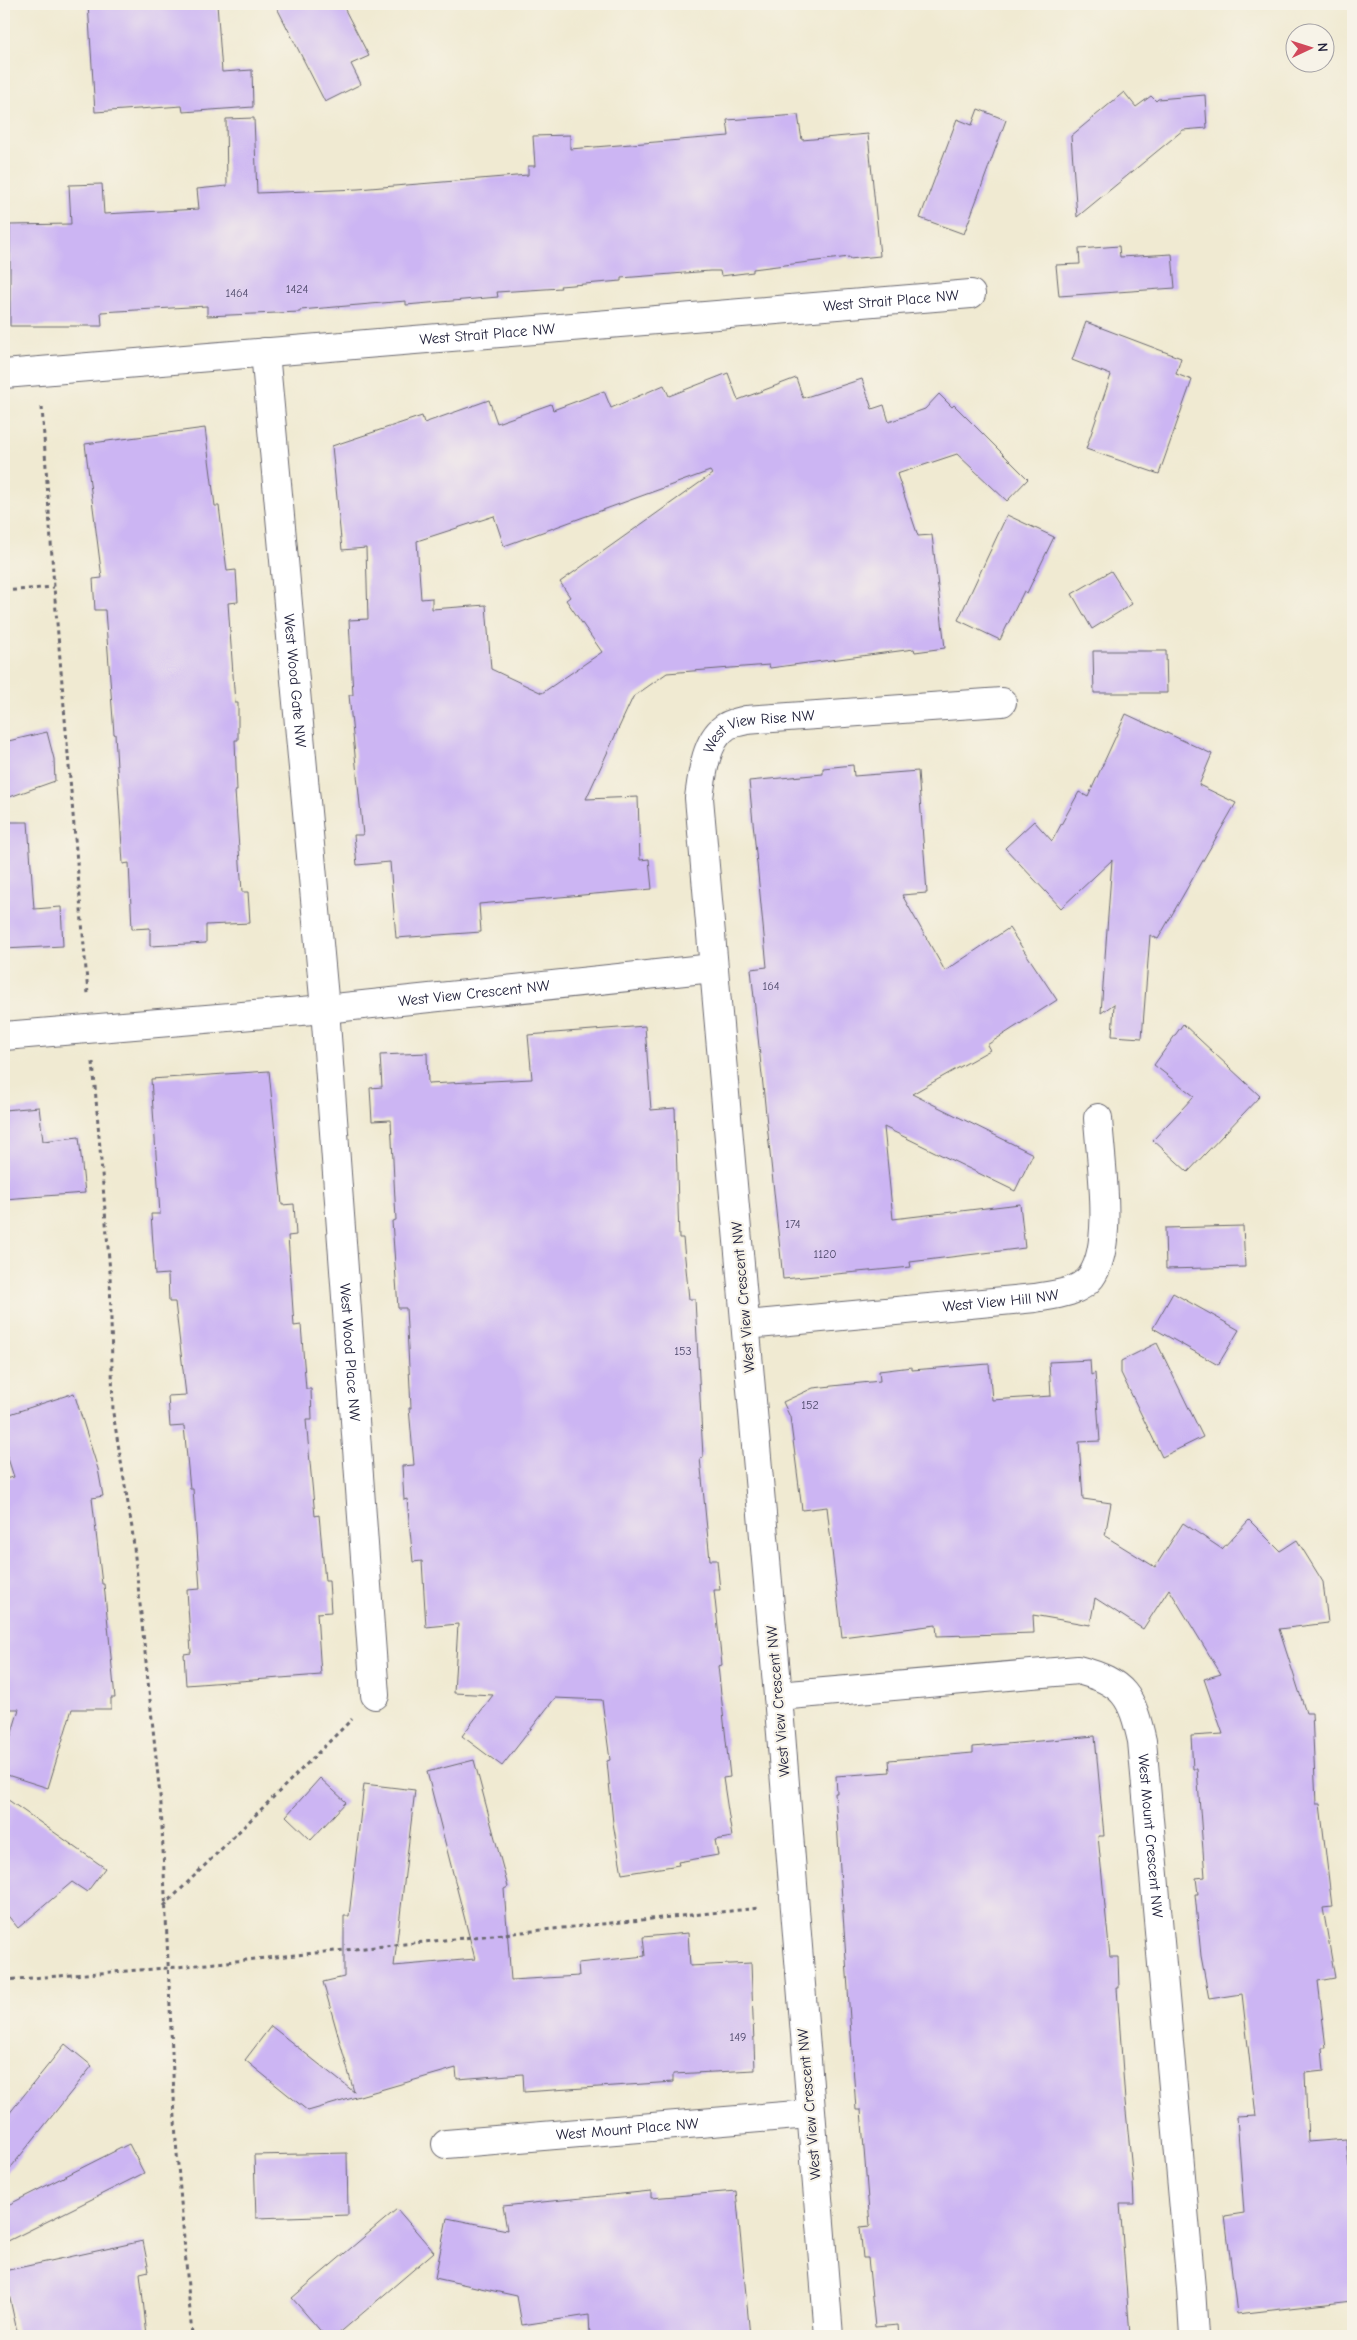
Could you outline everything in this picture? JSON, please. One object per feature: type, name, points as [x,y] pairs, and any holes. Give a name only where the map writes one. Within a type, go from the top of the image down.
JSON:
[{"type":"street","name":"West Strait Place NW","points":[[4,374],[971,294]]},
{"type":"street","name":"West Wood Gate NW","points":[[265,352],[325,1009]]},
{"type":"street","name":"West View Rise NW","points":[[713,968],[699,798],[703,768],[712,744],[724,727],[746,720],[1002,702]]},
{"type":"street","name":"West View Crescent NW","points":[[4,1036],[325,1009],[713,968],[778,1696],[829,2336]]},
{"type":"street","name":"West Wood Place NW","points":[[325,1009],[376,1695]]},
{"type":"street","name":"West View Hill NW","points":[[746,1325],[1035,1298],[1075,1289],[1090,1278],[1100,1258],[1105,1231],[1098,1118]]},
{"type":"street","name":"West Mount Crescent NW","points":[[778,1696],[1078,1670],[1097,1675],[1112,1683],[1124,1693],[1133,1705],[1142,1741],[1194,2336]]},
{"type":"street","name":"West Mount Place NW","points":[[446,2144],[810,2114]]},
{"type":"path","points":[[40,371],[54,587],[110,1272],[113,1413],[132,1528],[161,1805],[176,2142],[192,2336]]},
{"type":"path","points":[[4,591],[54,587]]},
{"type":"path","points":[[164,1906],[376,1695]]},
{"type":"path","points":[[4,1980],[167,1968],[794,1904]]},
{"type":"building","points":[[88,4],[217,4],[222,72],[252,70],[253,107],[183,112],[182,106],[95,112]]},
{"type":"building","points":[[275,4],[342,4],[369,56],[351,64],[361,84],[325,102]]},
{"type":"building","points":[[1124,92],[1136,107],[1151,96],[1156,101],[1158,99],[1205,95],[1207,128],[1183,130],[1077,217],[1071,136]]},
{"type":"building","points":[[978,109],[1006,120],[964,234],[920,218],[957,119],[972,125]]},
{"type":"building","points":[[798,115],[802,140],[868,134],[880,256],[849,259],[849,257],[753,269],[753,272],[721,276],[720,271],[710,271],[621,278],[621,281],[560,286],[561,288],[497,292],[498,297],[406,305],[406,301],[300,310],[300,312],[207,316],[207,306],[101,312],[102,326],[10,326],[10,225],[71,224],[69,185],[102,184],[104,214],[199,209],[197,189],[227,186],[226,119],[254,118],[257,193],[358,189],[528,175],[528,166],[535,166],[533,136],[570,135],[570,149],[729,136],[727,120]]},
{"type":"building","points":[[1119,246],[1120,257],[1172,254],[1175,288],[1059,296],[1056,265],[1080,264],[1079,249]]},
{"type":"building","points":[[1086,322],[1181,358],[1176,374],[1192,380],[1159,474],[1086,449],[1111,375],[1072,360]]},
{"type":"building","points":[[728,373],[738,400],[796,378],[803,398],[862,379],[872,409],[884,405],[889,422],[925,409],[939,394],[952,407],[954,405],[1028,479],[1007,501],[957,454],[897,474],[918,536],[932,535],[945,648],[915,652],[914,649],[770,668],[769,665],[667,673],[633,697],[586,799],[638,797],[640,860],[649,859],[652,889],[479,904],[481,932],[396,938],[390,862],[357,865],[354,835],[363,835],[349,695],[353,695],[349,620],[368,619],[366,548],[342,550],[332,446],[422,416],[424,423],[489,400],[497,423],[551,404],[553,410],[604,391],[611,408],[664,385],[669,396]],"holes":[[[710,471],[712,474],[560,582],[570,597],[566,600],[602,652],[542,693],[491,669],[486,605],[432,609],[432,598],[421,599],[417,541],[494,516],[504,546]]]},
{"type":"building","points":[[205,428],[215,506],[219,506],[227,571],[236,570],[238,602],[228,603],[235,703],[238,703],[238,740],[235,740],[237,791],[235,791],[242,892],[248,892],[250,923],[206,925],[206,943],[150,946],[150,928],[132,929],[129,863],[123,864],[105,610],[95,610],[93,579],[102,578],[85,444]]},
{"type":"building","points":[[1007,515],[1054,537],[1027,593],[1024,591],[1000,640],[958,620]]},
{"type":"building","points":[[1111,571],[1132,604],[1092,629],[1072,594]]},
{"type":"building","points":[[1093,651],[1166,651],[1167,693],[1094,693]]},
{"type":"building","points":[[1126,714],[1212,754],[1199,785],[1236,803],[1158,939],[1150,935],[1142,1038],[1112,1036],[1114,1004],[1101,1013],[1112,860],[1061,908],[1005,848],[1034,821],[1052,841],[1079,792],[1088,797]]},
{"type":"building","points":[[47,732],[54,759],[55,781],[4,799],[4,742]]},
{"type":"building","points":[[853,765],[854,776],[918,771],[927,893],[902,895],[945,971],[1009,928],[1057,1000],[987,1045],[990,1050],[912,1094],[1033,1154],[1015,1191],[884,1127],[893,1219],[1020,1204],[1025,1248],[910,1262],[911,1267],[783,1279],[751,969],[767,967],[749,781],[823,774],[823,768]]},
{"type":"building","points":[[4,822],[28,822],[34,909],[61,907],[63,946],[4,949]]},
{"type":"building","points":[[1183,1024],[1260,1096],[1188,1172],[1153,1140],[1194,1096],[1154,1065]]},
{"type":"building","points":[[645,1026],[651,1110],[675,1108],[679,1238],[683,1238],[689,1299],[695,1299],[703,1457],[700,1458],[710,1560],[717,1560],[720,1590],[714,1590],[722,1665],[718,1666],[730,1777],[723,1778],[732,1837],[715,1840],[718,1855],[678,1862],[679,1865],[622,1874],[613,1823],[607,1761],[610,1760],[602,1700],[555,1698],[502,1766],[462,1736],[493,1695],[454,1693],[458,1624],[426,1627],[422,1561],[413,1562],[407,1499],[404,1500],[402,1466],[414,1465],[409,1408],[411,1408],[406,1308],[398,1308],[392,1221],[396,1220],[391,1120],[372,1121],[370,1088],[382,1087],[380,1055],[427,1053],[428,1084],[532,1079],[528,1035]]},
{"type":"building","points":[[269,1071],[282,1205],[294,1204],[296,1235],[288,1236],[294,1326],[301,1325],[306,1389],[311,1389],[312,1420],[306,1420],[315,1516],[319,1515],[325,1581],[329,1581],[331,1612],[317,1613],[321,1675],[186,1685],[184,1654],[191,1653],[187,1590],[200,1589],[193,1489],[190,1489],[184,1426],[170,1427],[168,1396],[186,1395],[175,1302],[169,1302],[168,1274],[155,1275],[151,1214],[160,1214],[151,1079]]},
{"type":"building","points":[[39,1107],[43,1141],[79,1137],[85,1193],[4,1199],[4,1110]]},
{"type":"building","points":[[1243,1226],[1245,1267],[1166,1269],[1165,1228]]},
{"type":"building","points":[[1173,1293],[1239,1330],[1218,1365],[1153,1328]]},
{"type":"building","points":[[1157,1343],[1203,1437],[1162,1457],[1121,1373],[1121,1361]]},
{"type":"building","points":[[1090,1360],[1091,1375],[1095,1373],[1100,1441],[1079,1442],[1083,1499],[1111,1503],[1105,1536],[1155,1567],[1183,1523],[1222,1549],[1249,1520],[1280,1551],[1297,1540],[1323,1582],[1328,1623],[1279,1629],[1306,1713],[1312,1713],[1316,1804],[1320,1804],[1332,1907],[1323,1908],[1335,1978],[1318,1981],[1326,2048],[1322,2048],[1324,2071],[1305,2073],[1308,2142],[1346,2139],[1349,2168],[1353,2167],[1353,2301],[1237,2314],[1225,2216],[1244,2213],[1237,2117],[1256,2116],[1242,1994],[1209,1999],[1201,1956],[1195,1894],[1198,1894],[1196,1878],[1205,1877],[1197,1769],[1193,1769],[1191,1736],[1223,1734],[1204,1679],[1221,1674],[1169,1589],[1143,1629],[1095,1598],[1090,1625],[1033,1615],[1034,1633],[937,1636],[936,1625],[842,1637],[827,1507],[802,1510],[790,1417],[783,1402],[813,1388],[880,1381],[879,1371],[912,1367],[912,1370],[989,1364],[992,1400],[1051,1396],[1049,1362]]},
{"type":"building","points":[[74,1393],[98,1469],[103,1496],[92,1498],[102,1584],[104,1584],[115,1698],[111,1698],[111,1709],[72,1709],[48,1788],[4,1774],[4,1759],[19,1709],[4,1709],[4,1479],[14,1477],[4,1446],[4,1416]]},
{"type":"building","points":[[1095,1736],[1104,1836],[1098,1836],[1110,1957],[1118,1957],[1119,1988],[1117,1988],[1133,2181],[1134,2204],[1120,2204],[1130,2336],[899,2336],[898,2325],[875,2327],[868,2258],[863,2258],[860,2227],[870,2226],[861,2110],[856,2110],[835,1793],[837,1793],[836,1776],[890,1772],[889,1760],[973,1753],[973,1747]]},
{"type":"building","points":[[474,1760],[508,1887],[504,1889],[511,1980],[579,1976],[578,1963],[645,1956],[643,1937],[688,1933],[690,1966],[751,1963],[755,2070],[673,2074],[673,2082],[524,2092],[523,2074],[457,2079],[456,2068],[308,2111],[245,2060],[271,2026],[354,2092],[323,1982],[344,1977],[344,1916],[349,1916],[364,1784],[415,1790],[394,1966],[475,1959],[427,1772]]},
{"type":"building","points":[[320,1778],[346,1802],[311,1840],[286,1816]]},
{"type":"building","points":[[4,1797],[105,1868],[87,1892],[72,1882],[18,1928],[4,1911]]},
{"type":"building","points":[[65,2044],[92,2066],[4,2176],[4,2120]]},
{"type":"building","points":[[129,2144],[144,2173],[4,2243],[4,2207]]},
{"type":"building","points":[[347,2153],[348,2215],[256,2218],[254,2155]]},
{"type":"building","points":[[651,2191],[651,2198],[736,2191],[750,2336],[590,2336],[589,2315],[522,2325],[517,2296],[435,2278],[447,2218],[507,2230],[503,2206]]},
{"type":"building","points":[[397,2209],[434,2252],[336,2336],[325,2336],[292,2298]]},
{"type":"building","points":[[143,2241],[149,2271],[140,2273],[147,2336],[18,2336],[4,2271]]}]
